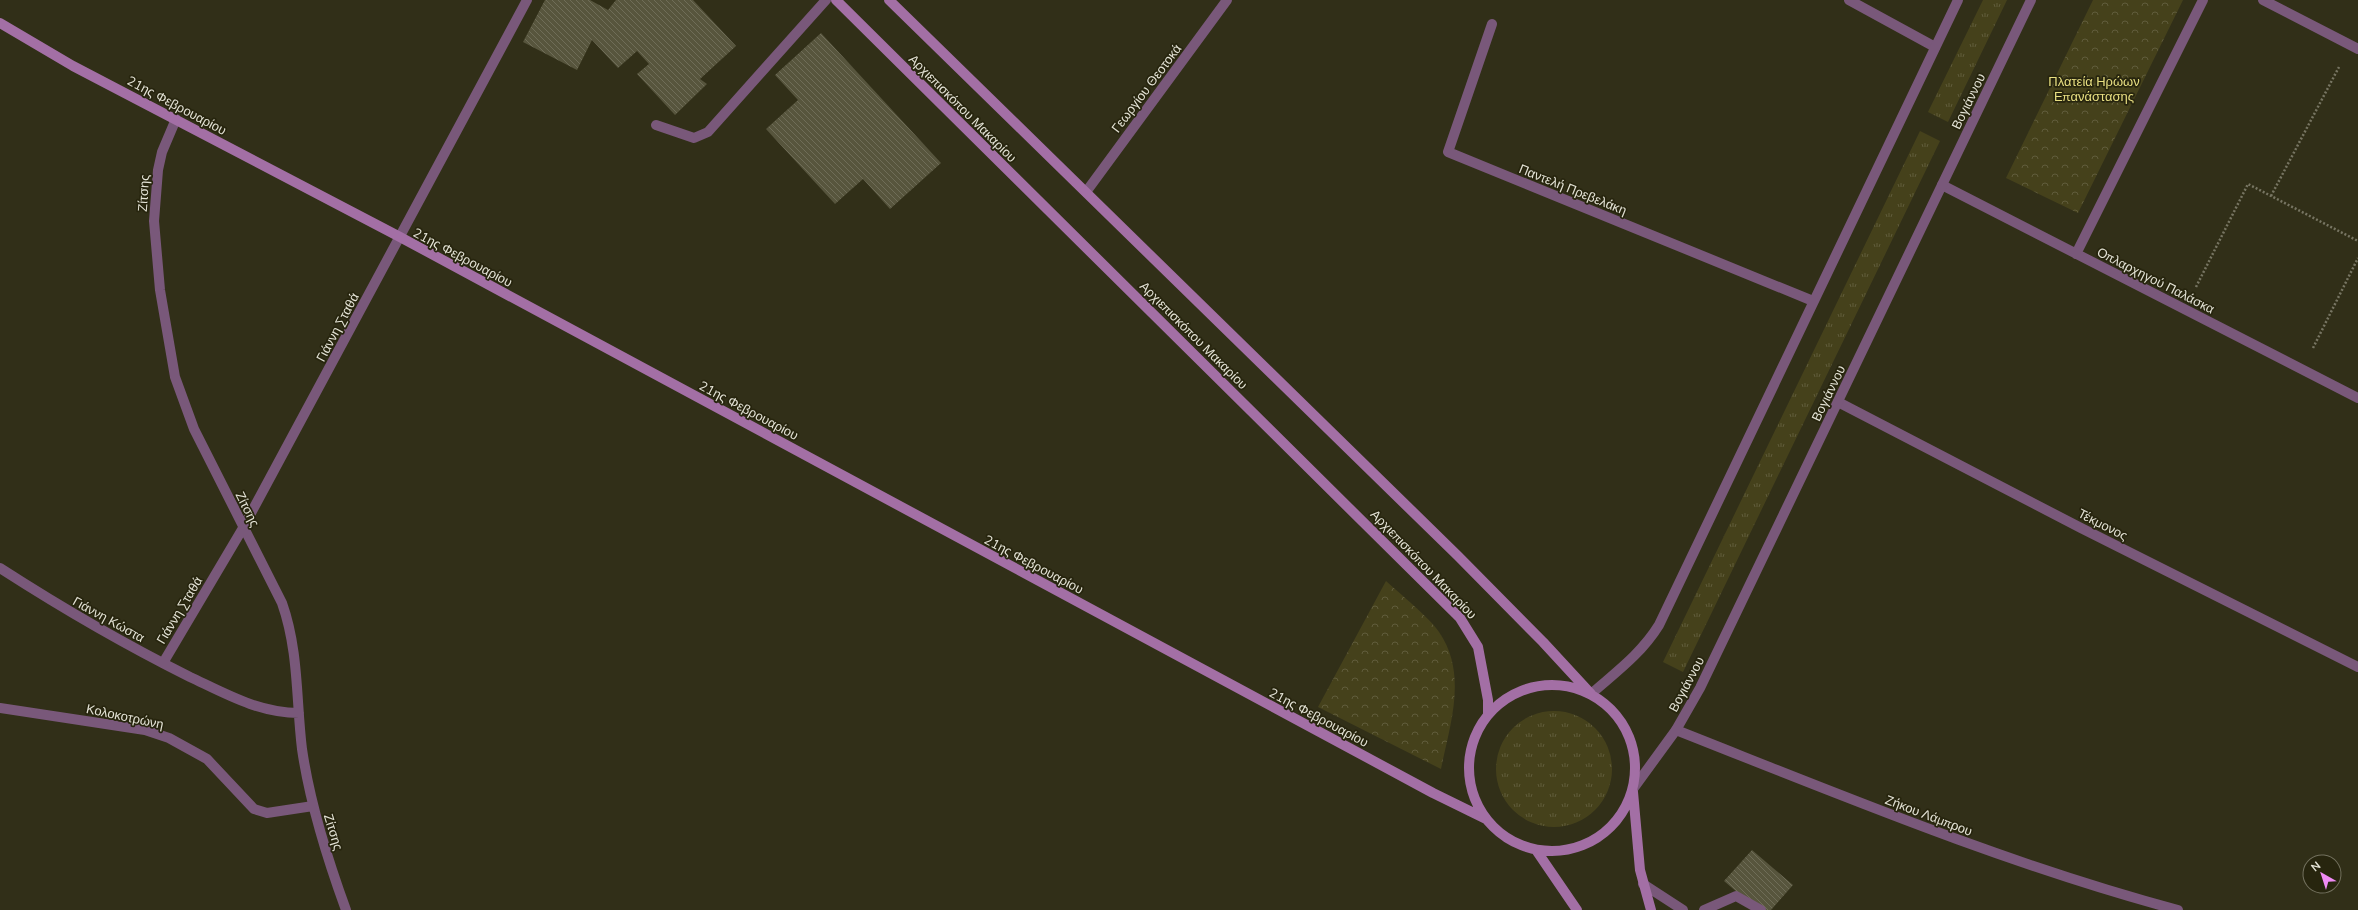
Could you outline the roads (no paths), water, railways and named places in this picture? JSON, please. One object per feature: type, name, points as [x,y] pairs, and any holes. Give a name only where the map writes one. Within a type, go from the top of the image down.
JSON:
[{"type":"main road","name":"Αρχιεπισκόπου Μακαρίου","points":[[836,0],[1460,618],[1478,647],[1488,700],[1488,714]]},
{"type":"main road","points":[[889,0],[1458,556],[1543,642],[1590,694],[1610,709],[1628,734],[1634,751],[1636,770],[1633,789],[1637,852],[1643,884],[1651,910]]},
{"type":"main road","name":"21ης Φεβρουαρίου","points":[[0,23],[73,66],[400,237],[1433,793],[1486,818]]},
{"type":"main road","points":[[1590,694],[1573,687],[1555,684],[1536,686],[1518,692],[1502,701],[1488,714],[1476,733],[1470,755],[1469,777],[1475,799],[1486,818],[1505,836],[1516,843],[1536,850],[1556,852],[1570,849],[1596,839],[1613,825],[1625,808],[1633,789]]},
{"type":"main road","points":[[1536,850],[1577,910]]},
{"type":"street","name":"Γιάννη Σταθά","points":[[163,663],[243,528],[527,0]]},
{"type":"street","points":[[656,125],[694,138],[708,132],[826,0]]},
{"type":"street","name":"Γεωργίου Θεοτοκά","points":[[1086,192],[1227,0]]},
{"type":"street","points":[[1849,0],[1935,47]]},
{"type":"street","points":[[1590,694],[1634,657],[1646,644],[1659,625],[1958,0]]},
{"type":"street","name":"Βογιάννου","points":[[1633,789],[1676,730],[1700,688],[2031,0]]},
{"type":"street","points":[[2076,254],[2203,0]]},
{"type":"street","points":[[2269,1],[2354,47]]},
{"type":"street","name":"Παντελή Πρεβελάκη","points":[[1492,24],[1448,152],[1813,301]]},
{"type":"street","name":"Ζίτσης","points":[[176,119],[162,152],[158,170],[154,221],[160,290],[168,344],[175,377],[188,414],[243,528],[276,591],[288,620],[295,653],[302,750],[313,806],[346,910]]},
{"type":"street","name":"Οπλαρχηγού Παλάσκα","points":[[1942,185],[2358,398]]},
{"type":"street","name":"Τέκμονος","points":[[1838,402],[2088,531],[2358,667]]},
{"type":"street","name":"Γιάννη Κώστα","points":[[0,568],[85,622],[163,663],[268,711],[299,713]]},
{"type":"street","name":"Κολοκοτρώνη","points":[[0,708],[145,730],[169,738],[207,759],[254,809],[267,813],[313,806]]},
{"type":"street","name":"Ζήκου Λάμπρου","points":[[1676,730],[1941,834],[2089,885],[2178,910]]},
{"type":"street","points":[[1643,884],[1684,910]]},
{"type":"street","points":[[1704,910],[1736,896],[1761,910]]},
{"type":"park label","name":"Πλατεία Ηρώων Επανάστασης","points":[[2094,88]]}]
